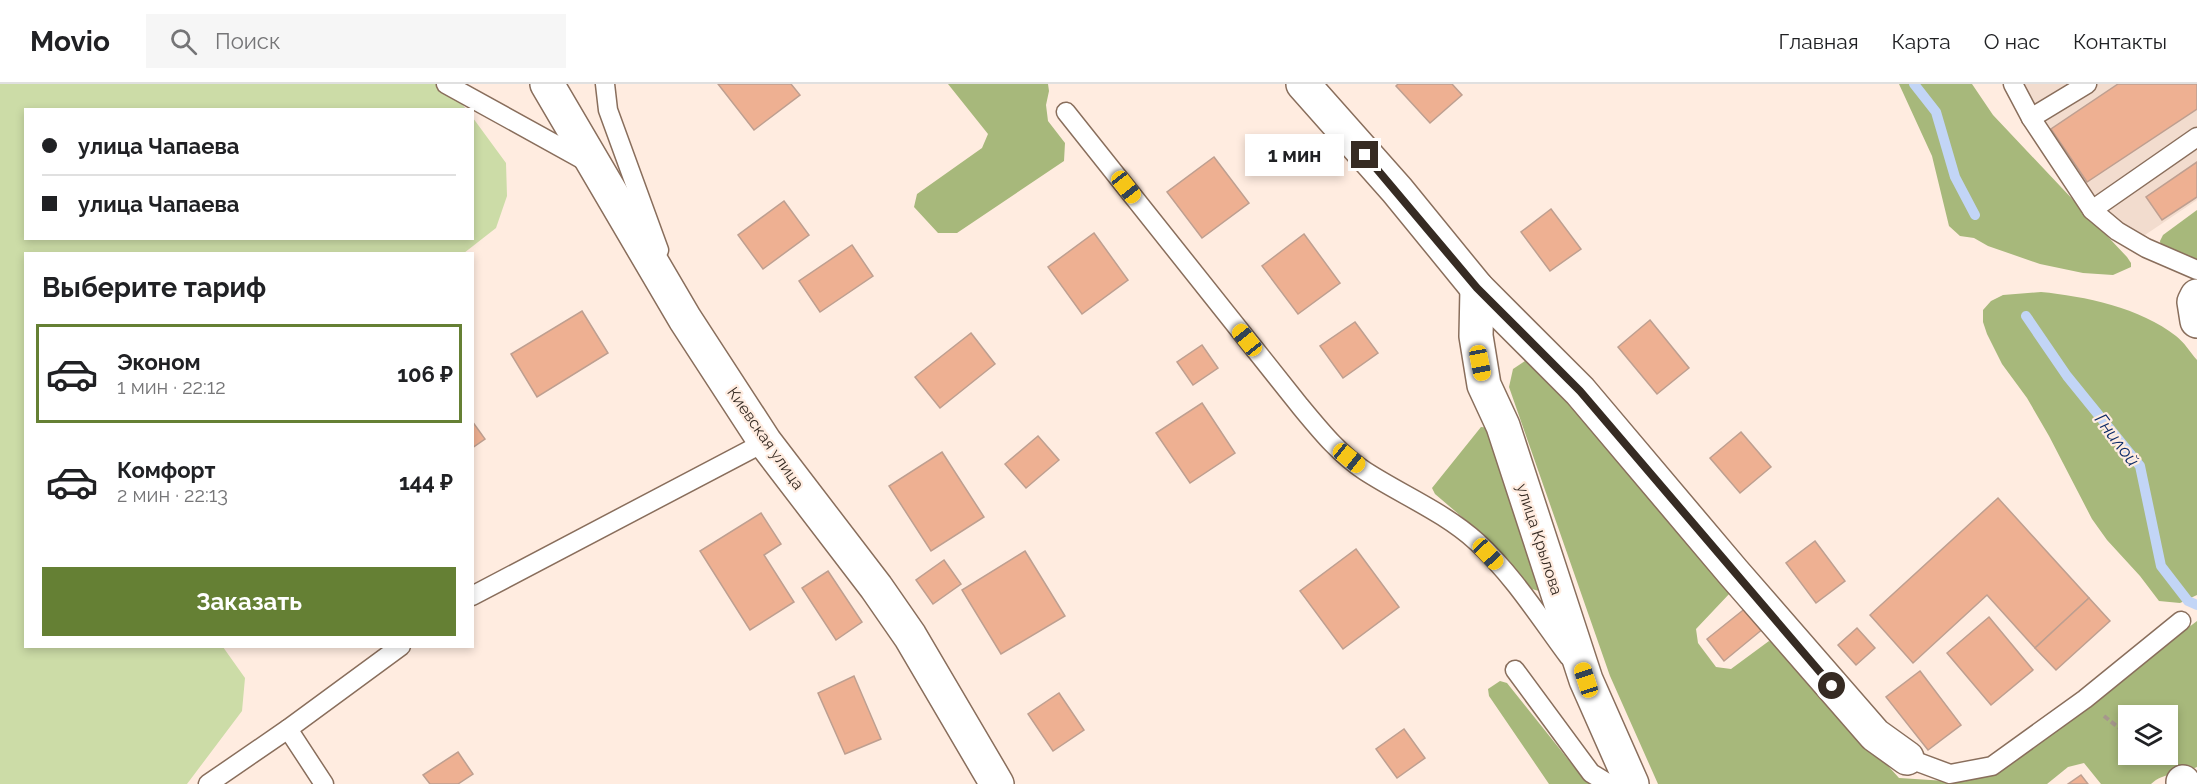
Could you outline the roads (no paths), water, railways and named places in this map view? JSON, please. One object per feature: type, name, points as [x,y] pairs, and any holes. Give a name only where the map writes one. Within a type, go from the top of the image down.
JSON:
[{"type":"street","name":"Киевская улица","points":[[547,84],[685,318],[765,442],[876,587],[910,636],[997,784]]},
{"type":"street","points":[[1303,84],[1397,190],[1477,288],[1580,391],[1875,735],[1907,758]]},
{"type":"street","name":"улица Крылова","points":[[1477,288],[1476,336],[1484,385],[1503,426],[1586,680],[1632,784]]},
{"type":"street","points":[[2197,297],[2194,302],[2197,321]]},
{"type":"lane","points":[[446,84],[599,169]]},
{"type":"lane","points":[[605,84],[608,110],[685,318]]},
{"type":"lane","points":[[2013,84],[2031,118],[2092,210],[2117,231],[2146,248],[2197,270]]},
{"type":"lane","points":[[2031,118],[2087,84]]},
{"type":"lane","points":[[1066,112],[1334,446],[1364,471],[1433,510],[1476,542],[1512,580],[1586,680]]},
{"type":"lane","points":[[2092,210],[2197,138]]},
{"type":"lane","points":[[474,595],[765,442]]},
{"type":"lane","points":[[1907,758],[1950,774],[1992,766],[2085,699],[2181,621]]},
{"type":"lane","points":[[208,784],[398,648]]},
{"type":"lane","points":[[1515,670],[1591,773],[1609,784]]},
{"type":"lane","points":[[288,729],[324,784]]},
{"type":"waterway","name":"Гнилой","points":[[1914,84],[1936,112],[1955,177],[1975,215]]},
{"type":"waterway","name":"Гнилой","points":[[2026,316],[2067,376],[2140,466],[2161,566],[2188,601],[2197,605]]}]
